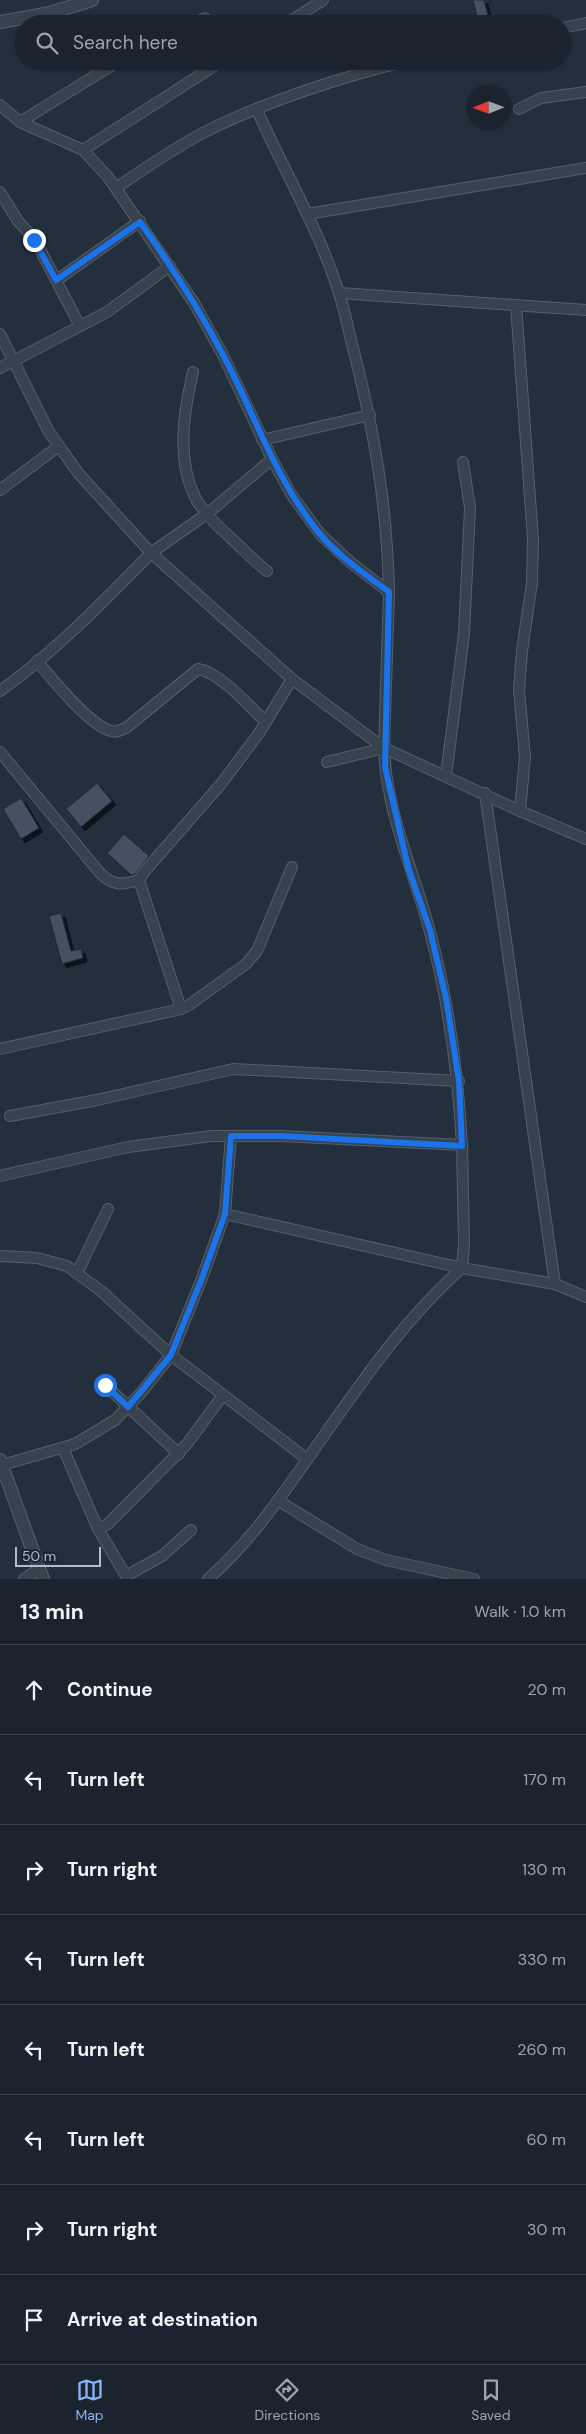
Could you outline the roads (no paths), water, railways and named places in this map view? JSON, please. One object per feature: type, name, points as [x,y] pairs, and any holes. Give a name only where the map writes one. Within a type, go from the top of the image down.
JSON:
[{"type":"street","points":[[39,15],[50,13],[73,3],[92,0]]},
{"type":"street","points":[[300,15],[323,0]]},
{"type":"street","points":[[0,22],[15,19]]},
{"type":"street","points":[[571,26],[586,23]]},
{"type":"street","points":[[20,122],[104,70]]},
{"type":"street","points":[[83,150],[208,70]]},
{"type":"street","points":[[116,188],[204,132],[257,110],[372,70]]},
{"type":"street","points":[[519,109],[541,98],[586,92]]},
{"type":"street","points":[[0,105],[20,122],[83,150],[116,188],[170,266],[223,354],[262,440],[291,494],[320,534],[350,562],[389,592]]},
{"type":"street","points":[[208,1579],[234,1556],[280,1501],[379,1358],[421,1308],[462,1268],[464,1243],[459,1081],[446,998],[430,930],[408,867],[389,790],[384,748],[389,592],[388,541],[379,458],[339,293],[307,214],[257,110]]},
{"type":"street","points":[[307,214],[586,168]]},
{"type":"street","points":[[0,192],[18,221],[34,240],[80,326]]},
{"type":"street","points":[[56,280],[140,222]]},
{"type":"street","points":[[0,368],[13,359],[107,312],[170,266]]},
{"type":"street","points":[[339,293],[586,310]]},
{"type":"street","points":[[516,305],[533,539],[532,583],[522,651],[519,690],[525,757],[520,811]]},
{"type":"street","points":[[0,334],[49,432],[90,488],[151,553],[292,679],[384,748],[485,793],[520,811],[586,839]]},
{"type":"street","points":[[193,372],[186,404],[183,438],[186,469],[195,497],[256,564],[268,572]]},
{"type":"street","points":[[262,440],[370,415]]},
{"type":"street","points":[[0,490],[59,446]]},
{"type":"street","points":[[0,691],[37,662],[81,622],[151,553],[208,513],[272,460]]},
{"type":"street","points":[[446,776],[464,634],[470,508],[463,462]]},
{"type":"street","points":[[37,662],[78,708],[109,731],[116,732],[126,728],[198,669],[208,671],[219,678],[266,722]]},
{"type":"street","points":[[0,752],[100,874],[109,882],[121,885],[139,880],[221,784],[266,722],[292,679]]},
{"type":"street","points":[[327,762],[384,748]]},
{"type":"street","points":[[485,793],[555,1284]]},
{"type":"street","points":[[0,1049],[181,1009],[246,964],[257,951],[292,868]]},
{"type":"street","points":[[139,880],[181,1009]]},
{"type":"street","points":[[10,1116],[97,1100],[233,1069],[459,1081]]},
{"type":"street","points":[[0,1176],[136,1146],[178,1140],[231,1136],[281,1136],[462,1146]]},
{"type":"street","points":[[24,1579],[41,1574],[1,1463],[76,1444],[115,1420],[171,1355],[225,1214],[231,1136]]},
{"type":"street","points":[[77,1273],[108,1209]]},
{"type":"street","points":[[225,1214],[462,1268],[555,1284],[586,1297]]},
{"type":"street","points":[[0,1256],[37,1258],[67,1266],[101,1291],[171,1355],[308,1459]]},
{"type":"street","points":[[105,1385],[178,1454]]},
{"type":"street","points":[[98,1529],[108,1524],[178,1454],[223,1394]]},
{"type":"street","points":[[63,1448],[98,1529],[126,1576],[162,1556],[191,1530]]},
{"type":"street","points":[[280,1501],[357,1549],[386,1560],[474,1579]]}]
